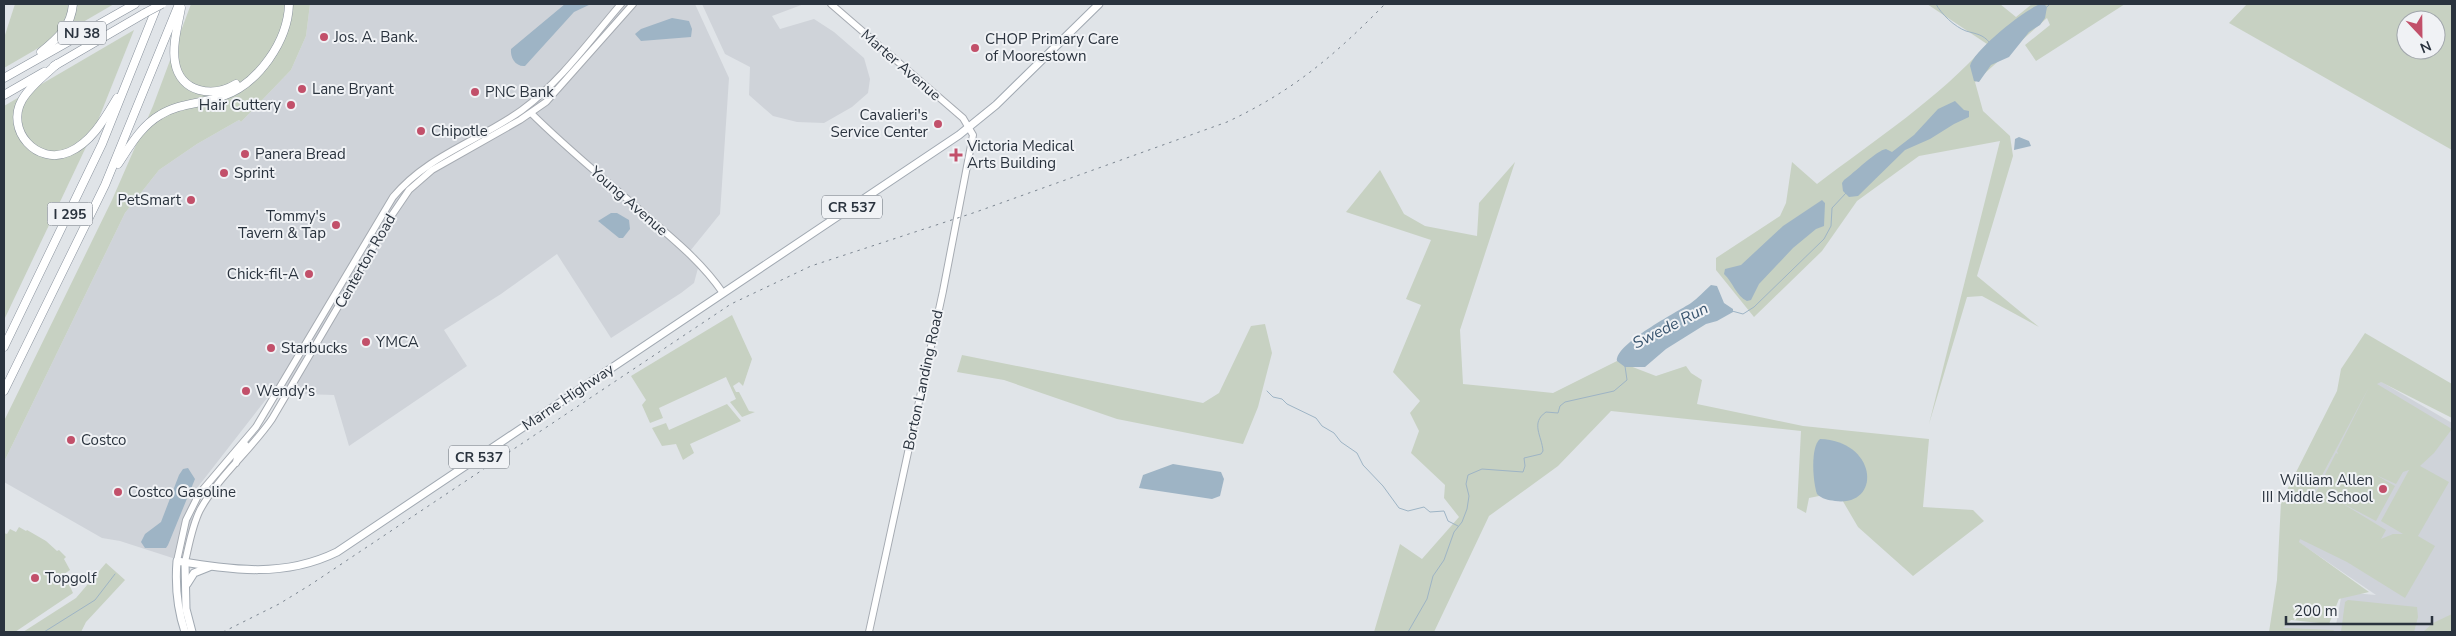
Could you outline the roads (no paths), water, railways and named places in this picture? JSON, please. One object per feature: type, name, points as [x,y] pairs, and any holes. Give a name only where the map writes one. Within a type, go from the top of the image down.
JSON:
[{"type":"highway","points":[[29,63],[63,34],[69,25],[73,4]]},
{"type":"highway","name":"NJ 38","points":[[4,78],[135,4]]},
{"type":"highway","name":"I 295","points":[[4,347],[70,213],[130,77],[158,4]]},
{"type":"highway","name":"NJ 38","points":[[4,95],[162,4]]},
{"type":"highway","points":[[180,4],[174,53],[178,72],[191,87],[210,93],[220,92],[235,85],[258,64],[278,33],[284,4]]},
{"type":"highway","name":"I 295","points":[[4,391],[105,185],[180,4]]},
{"type":"highway","points":[[105,185],[139,134],[159,115],[180,106],[232,93],[253,76],[265,63],[280,38],[287,19],[289,4]]},
{"type":"highway","points":[[57,64],[27,92],[18,108],[17,117],[18,126],[25,142],[40,152],[48,154],[68,152],[86,140],[102,123],[130,77]]},
{"type":"main road","name":"Centerton Road","points":[[177,561],[186,520],[199,494],[256,427],[383,214],[400,190],[430,162],[516,114],[538,98],[622,4]]},
{"type":"main road","name":"Centerton Road","points":[[186,587],[186,562],[200,511],[217,486],[272,419],[392,215],[409,190],[441,164],[531,114],[552,95],[633,4]]},
{"type":"main road","name":"Marter Avenue","points":[[831,4],[963,118],[970,127]]},
{"type":"main road","name":"CR 537","points":[[970,127],[996,105],[1099,4]]},
{"type":"main road","name":"Young Avenue","points":[[531,114],[559,141],[690,252],[723,293]]},
{"type":"main road","name":"Marne Highway","points":[[177,561],[210,566],[282,569],[308,564],[337,552],[970,127]]},
{"type":"main road","name":"Borton Landing Road","points":[[869,632],[972,148],[973,135],[970,127]]},
{"type":"main road","points":[[236,463],[237,456],[253,437],[256,427]]},
{"type":"main road","points":[[177,561],[176,592],[185,632]]},
{"type":"main road","points":[[192,632],[186,609],[186,587],[194,572],[210,566]]},
{"type":"water","points":[[565,4],[591,4],[574,12],[525,66],[516,63],[511,49]]},
{"type":"water","points":[[2040,4],[2044,4],[2047,7],[2045,18],[2040,25],[2029,32],[2009,57],[1991,65],[1979,82],[1974,81],[1970,66],[1973,59],[1989,41],[2012,22]]},
{"type":"water","points":[[672,18],[689,21],[692,29],[691,37],[641,41],[635,34],[641,29]]},
{"type":"water","points":[[1955,101],[1964,110],[1969,111],[1969,117],[1930,139],[1905,150],[1858,196],[1849,197],[1843,191],[1842,183],[1844,180],[1871,157],[1886,149],[1892,152],[1914,135],[1938,109]]},
{"type":"water","points":[[2019,137],[2029,141],[2031,146],[2014,150],[2015,139]]},
{"type":"water","points":[[1822,200],[1825,203],[1824,226],[1816,229],[1793,248],[1759,284],[1751,300],[1743,299],[1724,274],[1725,269],[1741,265],[1783,226]]},
{"type":"water","points":[[611,213],[617,213],[629,220],[630,229],[623,238],[619,238],[598,221]]},
{"type":"water","points":[[1711,285],[1717,286],[1724,303],[1733,309],[1733,312],[1717,321],[1706,324],[1666,349],[1645,367],[1625,367],[1617,361],[1619,354],[1626,346],[1661,321],[1691,303]]},
{"type":"water","points":[[1820,439],[1839,442],[1853,450],[1863,461],[1867,473],[1866,485],[1861,494],[1850,500],[1835,501],[1828,500],[1817,494],[1814,482],[1814,457],[1817,443]]},
{"type":"water","points":[[1173,464],[1221,472],[1224,479],[1220,496],[1212,499],[1139,488],[1143,475]]},
{"type":"water","points":[[188,468],[195,479],[168,545],[166,548],[145,548],[141,542],[145,534],[161,522],[179,475],[183,469]]},
{"type":"waterway","name":"Swede Run","points":[[1936,4],[1941,12],[1953,23],[1966,31],[1982,36],[1990,43]]},
{"type":"waterway","points":[[2047,7],[2050,4]]},
{"type":"waterway","name":"Swede Run","points":[[1732,311],[1743,314],[1754,307],[1824,239],[1831,226],[1832,208],[1846,193]]},
{"type":"waterway","name":"Swede Run","points":[[1408,632],[1427,599],[1433,576],[1444,560],[1454,532],[1462,522],[1467,509],[1469,496],[1466,484],[1468,475],[1482,469],[1523,472],[1525,466],[1524,458],[1541,454],[1543,451],[1538,430],[1541,416],[1546,412],[1558,413],[1560,406],[1565,402],[1614,391],[1627,380],[1625,366]]},
{"type":"waterway","points":[[1267,391],[1273,397],[1282,399],[1287,404],[1316,418],[1322,426],[1334,433],[1341,442],[1357,453],[1363,465],[1383,486],[1399,508],[1408,511],[1424,507],[1430,512],[1444,511],[1448,521],[1458,526]]},
{"type":"waterway","points":[[44,632],[95,600],[115,574]]},
{"type":"railway","points":[[223,632],[279,604],[310,585],[731,304],[811,266],[976,212],[1227,122],[1272,98],[1312,71],[1348,40],[1385,4]]},
{"type":"place","name":"Jos. A. Bank.","points":[[324,37]]},
{"type":"place","name":"CHOP Primary Care of Moorestown","points":[[975,48]]},
{"type":"place","name":"Lane Bryant","points":[[302,89]]},
{"type":"place","name":"PNC Bank","points":[[475,92]]},
{"type":"place","name":"Hair Cuttery","points":[[291,105]]},
{"type":"place","name":"Cavalieri's Service Center","points":[[938,124]]},
{"type":"place","name":"Chipotle","points":[[421,131]]},
{"type":"place","name":"Panera Bread","points":[[245,154]]},
{"type":"place","name":"Victoria Medical Arts Building","points":[[956,155]]},
{"type":"place","name":"Sprint","points":[[224,173]]},
{"type":"place","name":"PetSmart","points":[[191,200]]},
{"type":"place","name":"Tommy's Tavern & Tap","points":[[336,225]]},
{"type":"place","name":"Chick-fil-A","points":[[309,274]]},
{"type":"place","name":"YMCA","points":[[366,342]]},
{"type":"place","name":"Starbucks","points":[[271,348]]},
{"type":"place","name":"Wendy's","points":[[246,391]]},
{"type":"place","name":"Costco","points":[[71,440]]},
{"type":"place","name":"William Allen III Middle School","points":[[2383,489]]},
{"type":"place","name":"Costco Gasoline","points":[[118,492]]},
{"type":"place","name":"Topgolf","points":[[35,578]]}]
